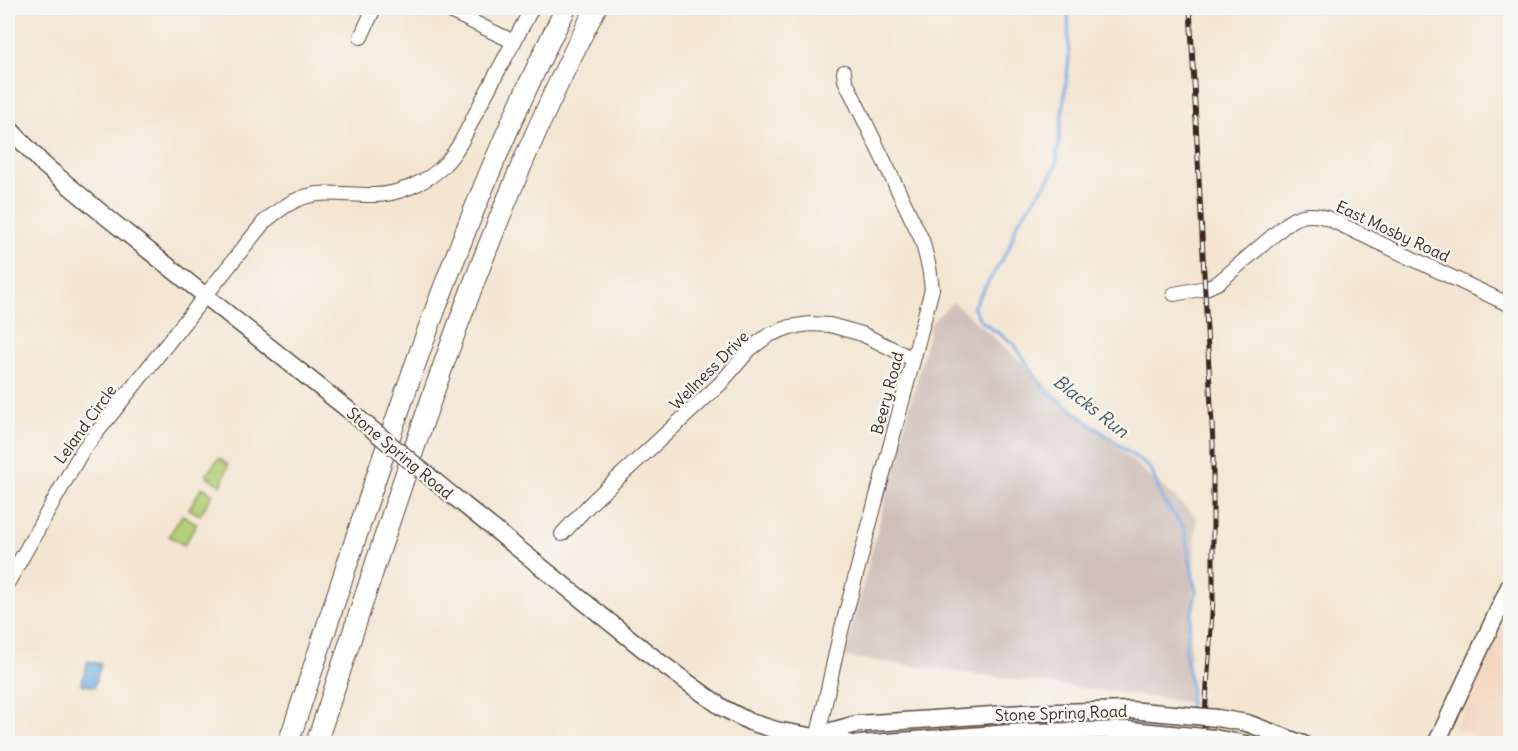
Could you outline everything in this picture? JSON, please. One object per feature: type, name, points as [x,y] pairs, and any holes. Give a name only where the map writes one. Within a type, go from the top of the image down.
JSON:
[{"type":"highway","points":[[288,744],[442,287],[495,155],[566,8]]},
{"type":"highway","points":[[316,744],[479,264],[536,129],[596,8]]},
{"type":"main road","name":"Stone Spring Road","points":[[8,128],[44,165],[658,661],[723,708],[750,722],[816,740],[854,744]]},
{"type":"main road","points":[[1436,744],[1510,585]]},
{"type":"main road","name":"Stone Spring Road","points":[[816,740],[857,724],[1023,712],[1130,710],[1247,723],[1303,744]]},
{"type":"main road","name":"Stone Spring Road","points":[[859,744],[1024,732],[1130,730],[1214,738],[1246,744]]},
{"type":"street","points":[[361,37],[374,8]]},
{"type":"street","points":[[444,8],[514,42]]},
{"type":"street","name":"Leland Circle","points":[[8,582],[82,451],[264,222],[292,202],[323,193],[371,195],[389,193],[437,172],[456,150],[532,8]]},
{"type":"street","name":"Beery Road","points":[[816,740],[931,294],[929,267],[913,219],[845,80],[844,72]]},
{"type":"street","name":"East Mosby Road","points":[[1173,294],[1206,288],[1219,282],[1289,222],[1300,216],[1314,215],[1327,218],[1510,304]]},
{"type":"street","name":"Wellness Drive","points":[[562,534],[591,502],[675,428],[720,384],[750,349],[770,335],[790,327],[810,324],[830,325],[862,334],[913,359]]},
{"type":"shaded area","points":[[953,302],[1196,517],[1188,702],[844,657],[932,322]]},
{"type":"shaded area","points":[[1510,610],[1510,743],[1487,743],[1456,727]]},
{"type":"green space","points":[[219,458],[228,465],[221,486],[206,475]]},
{"type":"green space","points":[[202,487],[213,494],[200,515],[189,509]]},
{"type":"green space","points":[[182,515],[197,524],[184,545],[169,536]]},
{"type":"water","points":[[88,661],[101,664],[94,687],[81,684]]},
{"type":"waterway","name":"Blacks Run","points":[[1068,8],[1069,59],[1056,165],[1049,179],[1017,223],[1009,248],[973,307],[981,321],[1014,344],[1044,389],[1151,469],[1163,500],[1184,528],[1196,592],[1185,650],[1191,688],[1189,710]]},
{"type":"railway","points":[[1190,8],[1213,444],[1213,599],[1203,744]]}]
